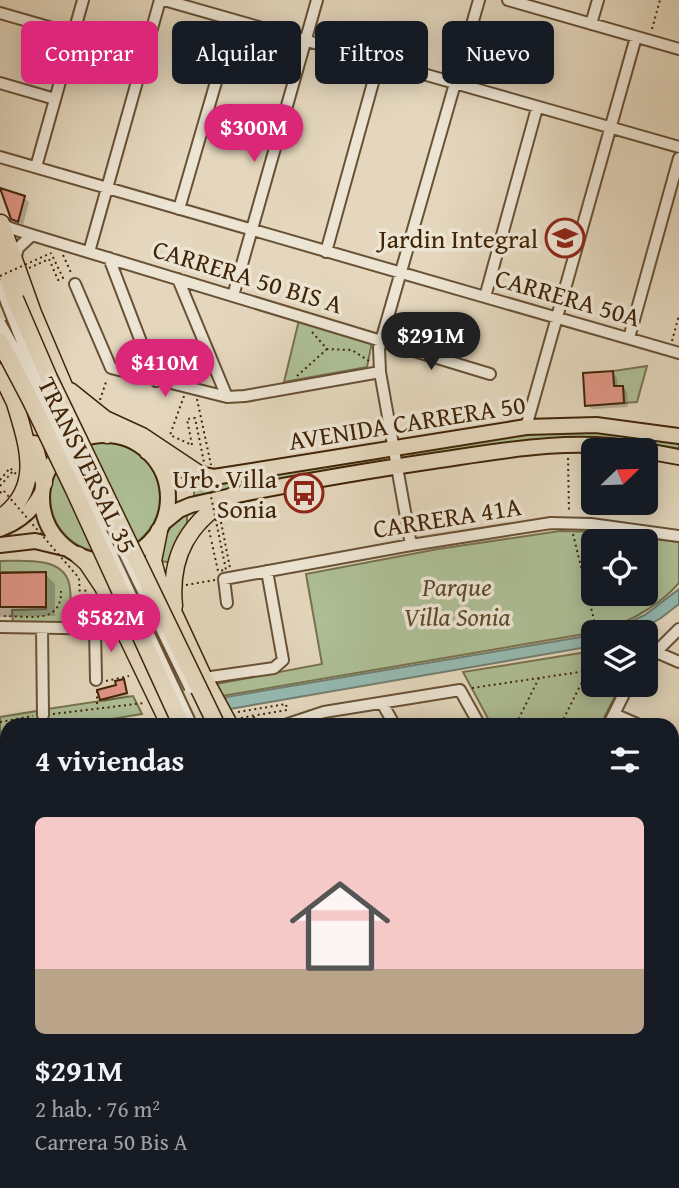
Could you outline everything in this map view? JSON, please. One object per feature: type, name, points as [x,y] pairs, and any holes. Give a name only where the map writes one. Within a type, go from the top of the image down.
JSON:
[{"type":"highway","points":[[1,222],[21,265],[61,381],[82,419],[107,435]]},
{"type":"highway","name":"TRANSVERSAL 35","points":[[0,252],[11,302],[213,718]]},
{"type":"highway","name":"TRANSVERSAL 35","points":[[0,342],[74,490],[178,718]]},
{"type":"highway","points":[[0,372],[36,449],[43,487]]},
{"type":"highway","points":[[61,381],[89,408],[105,419],[206,471]]},
{"type":"highway","points":[[0,518],[20,497],[29,473],[29,455],[14,399]]},
{"type":"highway","points":[[176,619],[174,587],[179,554],[184,543],[198,521],[232,496]]},
{"type":"highway","points":[[161,527],[154,551],[154,567],[204,678],[235,718]]},
{"type":"highway","points":[[73,552],[98,578],[166,718]]},
{"type":"main road","name":"AVENIDA CARRERA 50","points":[[147,452],[183,470],[206,471],[225,476],[526,427],[596,425],[679,436]]},
{"type":"main road","points":[[0,529],[23,517],[36,503],[57,457],[67,448],[93,436],[122,438],[147,452],[156,462],[166,485],[168,498],[161,527],[149,543],[137,553],[123,559],[100,561],[35,541],[0,545]]},
{"type":"main road","name":"AVENIDA CARRERA 50","points":[[161,527],[179,510],[232,496],[524,448],[581,446]]},
{"type":"main road","points":[[658,453],[679,457]]},
{"type":"main road","points":[[43,487],[43,508],[48,524],[56,538],[73,552]]},
{"type":"street","points":[[77,21],[83,0]]},
{"type":"street","points":[[89,252],[162,0],[315,43]]},
{"type":"street","points":[[233,296],[317,0]]},
{"type":"street","points":[[473,21],[479,0]]},
{"type":"street","points":[[591,24],[598,0]]},
{"type":"street","points":[[514,1],[679,49]]},
{"type":"street","points":[[0,13],[28,21]]},
{"type":"street","points":[[179,209],[234,20]]},
{"type":"street","points":[[526,427],[636,37]]},
{"type":"street","points":[[0,83],[55,99]]},
{"type":"street","points":[[36,167],[59,84]]},
{"type":"street","points":[[326,252],[373,84]]},
{"type":"street","points":[[411,545],[380,372],[380,340],[455,84],[679,147]]},
{"type":"street","points":[[485,297],[537,108]]},
{"type":"street","name":"CARRERA 50A","points":[[0,157],[674,351]]},
{"type":"street","points":[[629,338],[679,158]]},
{"type":"street","name":"CARRERA 50 BIS A","points":[[1,222],[60,244],[490,374]]},
{"type":"street","points":[[21,265],[18,248],[32,235]]},
{"type":"street","points":[[109,258],[156,380]]},
{"type":"street","points":[[178,279],[227,397]]},
{"type":"street","points":[[0,285],[11,302],[39,378],[206,718]]},
{"type":"street","points":[[75,285],[111,368],[227,397],[380,372]]},
{"type":"street","points":[[0,323],[23,364],[188,718]]},
{"type":"street","points":[[0,380],[14,399]]},
{"type":"street","name":"CARRERA 41A","points":[[224,579],[411,545],[570,522],[679,536]]},
{"type":"street","points":[[204,678],[274,668],[281,664],[283,655],[267,571]]},
{"type":"street","points":[[224,579],[227,603]]},
{"type":"street","points":[[0,627],[124,629]]},
{"type":"street","points":[[42,628],[43,715]]},
{"type":"street","points":[[95,629],[96,681]]},
{"type":"street","points":[[658,650],[679,629]]},
{"type":"street","points":[[658,653],[679,662]]},
{"type":"street","points":[[318,718],[382,703],[460,690],[476,718]]},
{"type":"street","points":[[612,718],[622,697]]},
{"type":"street","points":[[382,703],[391,718]]},
{"type":"path","points":[[648,40],[660,0]]},
{"type":"path","points":[[60,244],[75,285]]},
{"type":"path","points":[[0,275],[51,253],[63,278],[58,280],[49,259],[37,265],[21,265]]},
{"type":"path","points":[[674,351],[679,315]]},
{"type":"path","points":[[306,318],[314,336],[327,349],[352,350],[380,372]]},
{"type":"path","points":[[287,388],[327,349]]},
{"type":"path","points":[[99,402],[111,368]]},
{"type":"path","points":[[191,390],[170,435],[192,445],[187,419],[195,418],[226,570],[218,571],[211,539]]},
{"type":"path","points":[[191,390],[206,471]]},
{"type":"path","points":[[567,453],[570,522],[594,620]]},
{"type":"path","points":[[0,480],[10,468],[13,471],[0,486]]},
{"type":"path","points":[[0,493],[3,490],[79,578],[81,615],[87,615],[85,586]]},
{"type":"path","points":[[183,586],[224,579],[231,572],[219,514]]},
{"type":"path","points":[[4,616],[50,614],[58,609],[61,592]]},
{"type":"path","points":[[460,690],[581,672]]},
{"type":"path","points":[[97,708],[96,681],[129,676]]},
{"type":"path","points":[[519,718],[539,678]]},
{"type":"path","points":[[112,680],[114,686]]},
{"type":"path","points":[[564,718],[581,685]]},
{"type":"path","points":[[25,718],[149,702]]},
{"type":"path","points":[[286,704],[287,710],[235,718],[286,704]]},
{"type":"path","points":[[253,718],[257,715]]},
{"type":"green space","points":[[299,320],[372,342],[367,367],[284,382]]},
{"type":"green space","points":[[647,366],[637,402],[624,403],[623,386],[614,386],[613,371]]},
{"type":"green space","points":[[596,431],[650,438],[581,438],[581,443],[512,443],[414,458],[412,451],[509,435]]},
{"type":"green space","points":[[658,439],[679,443],[679,450],[658,446]]},
{"type":"green space","points":[[105,442],[126,446],[144,458],[156,476],[160,497],[156,518],[144,536],[126,548],[105,552],[84,548],[66,536],[54,518],[50,497],[54,476],[66,458],[84,446]]},
{"type":"green space","points":[[380,455],[381,462],[194,496],[194,482],[214,485]]},
{"type":"green space","points":[[187,514],[187,529],[171,563],[157,560],[170,527]]},
{"type":"green space","name":"Parque Villa Sonia","points":[[560,531],[581,532],[581,606],[653,606],[629,620],[581,620],[581,635],[222,696],[216,684],[322,664],[306,574],[438,549]]},
{"type":"green space","name":"Parque Villa Sonia","points":[[658,539],[679,542],[679,583],[658,602]]},
{"type":"green space","points":[[0,561],[50,564],[65,574],[69,583],[71,622],[13,624],[12,610],[46,609],[46,572],[0,572]]},
{"type":"green space","points":[[581,653],[581,697],[614,697],[604,718],[488,718],[463,672]]},
{"type":"green space","points":[[133,696],[142,714],[118,718],[0,718],[37,711],[38,716],[47,714],[47,709]]},
{"type":"water","points":[[679,589],[679,604],[661,618],[634,620],[645,615]]},
{"type":"water","points":[[581,637],[581,648],[230,709],[226,704],[226,697]]},
{"type":"building","points":[[0,188],[25,196],[18,222],[11,219]]},
{"type":"building","points":[[613,371],[614,386],[623,386],[624,403],[585,406],[583,373]]},
{"type":"building","points":[[46,572],[46,607],[0,607],[0,573]]},
{"type":"building","points":[[124,679],[127,693],[100,700],[97,690],[116,685],[115,681]]},
{"type":"place","name":"Jardin Integral","points":[[565,238]]},
{"type":"place","name":"Urb. Villa Sonia","points":[[304,493]]}]
